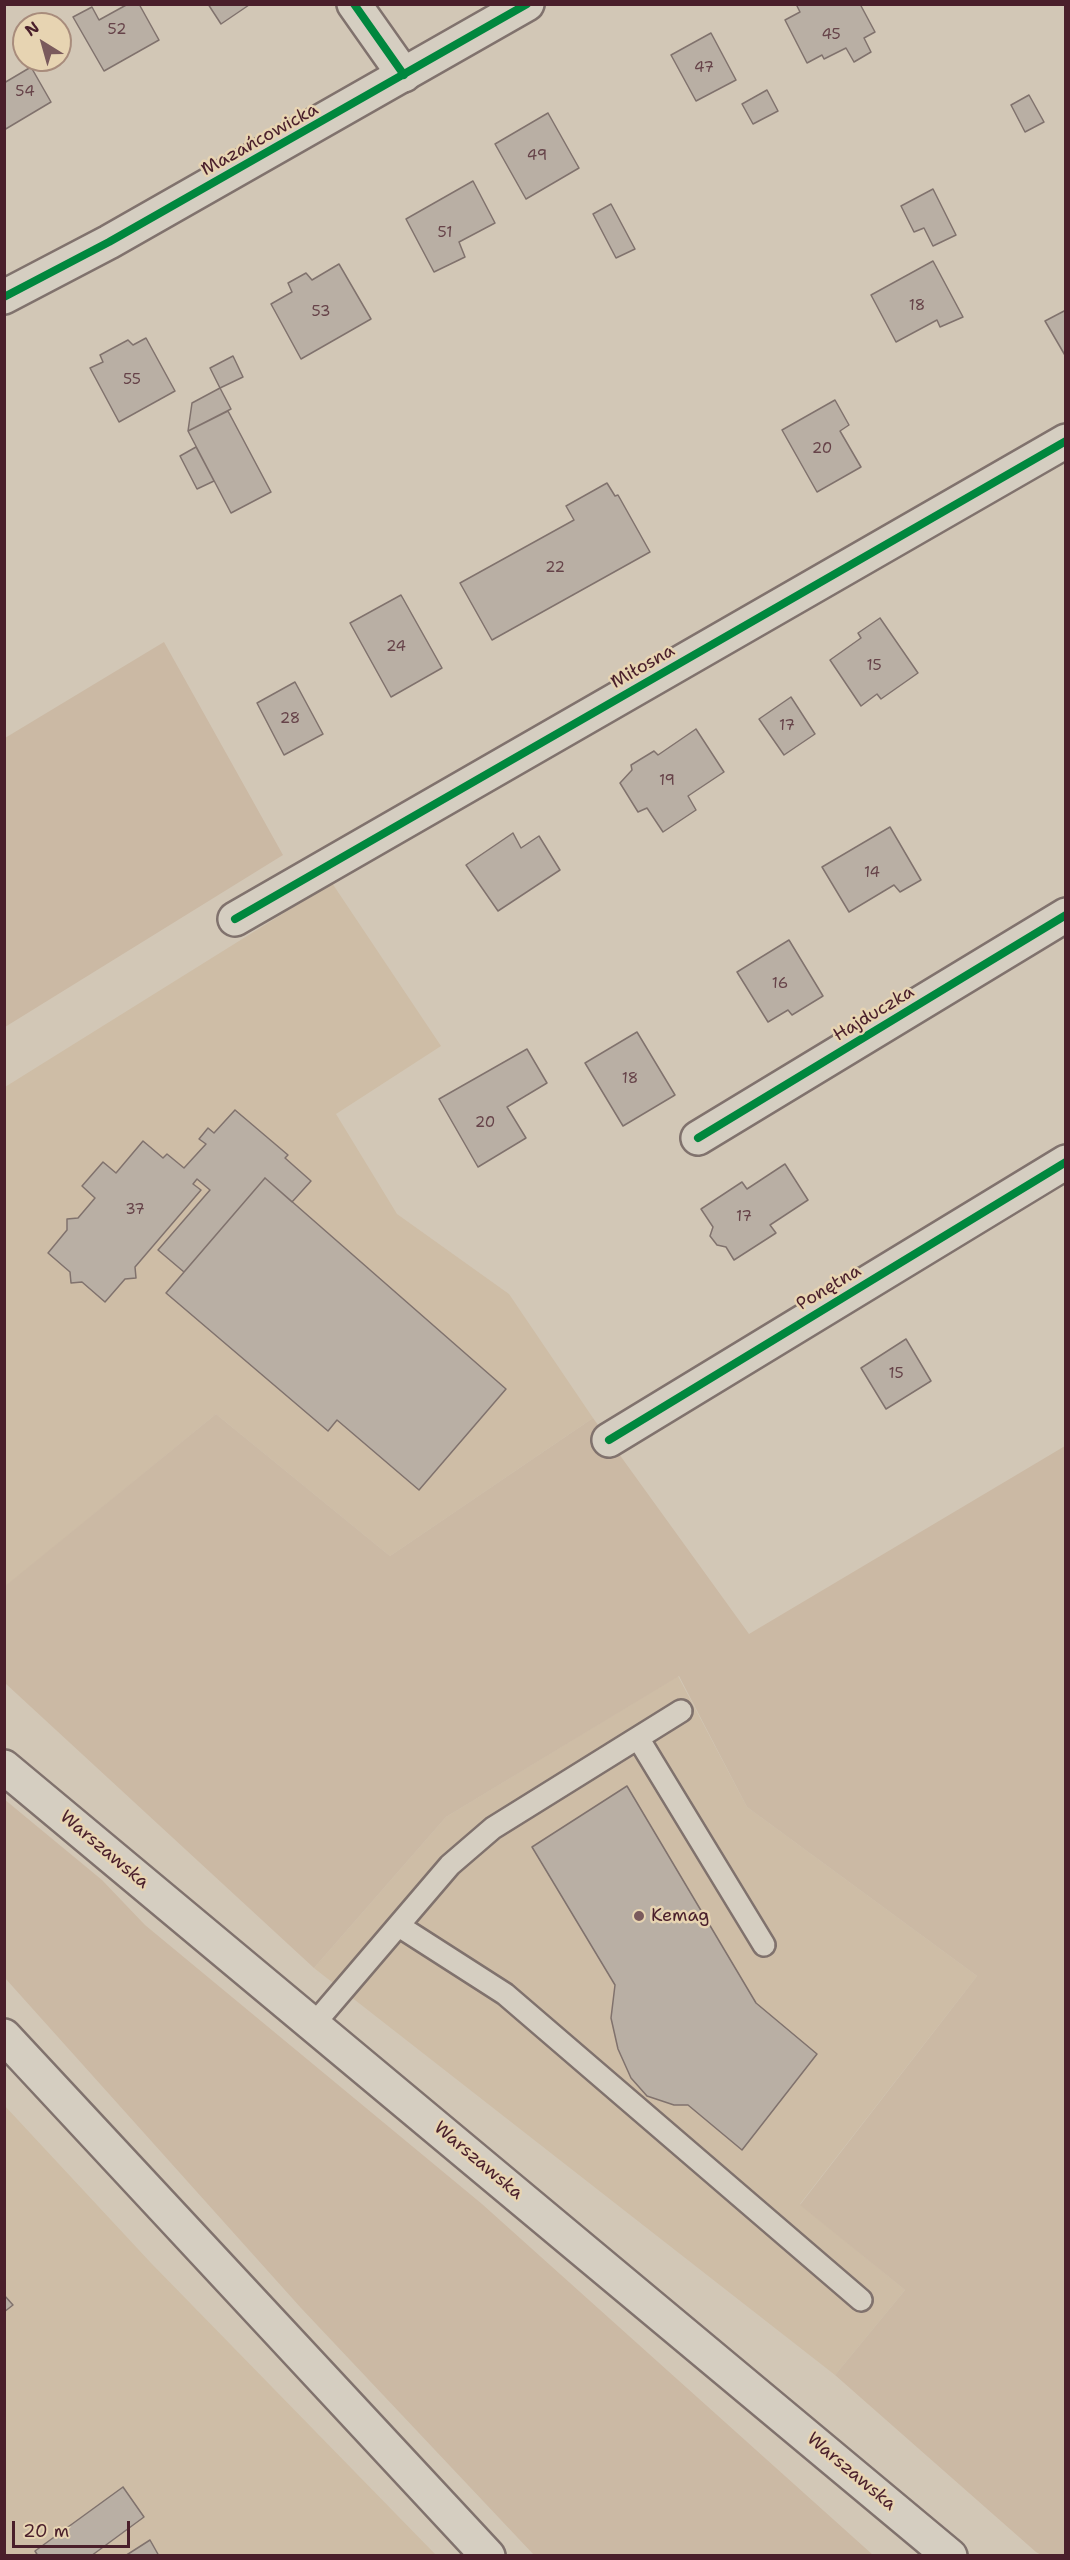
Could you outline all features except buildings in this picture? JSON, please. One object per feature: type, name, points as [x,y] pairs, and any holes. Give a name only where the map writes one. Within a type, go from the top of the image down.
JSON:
[{"type":"street","points":[[354,4],[404,75]]},
{"type":"street","name":"Mazańcowicka","points":[[4,297],[109,242],[527,4]]},
{"type":"street","name":"Miłosna","points":[[235,920],[1065,441]]},
{"type":"street","name":"Hajduczka","points":[[698,1138],[1065,915]]},
{"type":"street","name":"Ponętna","points":[[609,1440],[1065,1162]]},
{"type":"street","name":"Warszawska","points":[[4,1767],[315,2024],[950,2556]]},
{"type":"street","points":[[4,2036],[488,2556]]},
{"type":"lane","points":[[315,2024],[450,1865],[492,1828],[681,1711]]},
{"type":"lane","points":[[638,1738],[764,1945]]},
{"type":"lane","points":[[399,1926],[505,1994],[861,2300]]},
{"type":"shaded area","points":[[164,642],[283,855],[5,1027],[5,738]]},
{"type":"shaded area","points":[[332,883],[441,1046],[336,1114],[397,1214],[509,1294],[593,1418],[390,1556],[216,1414],[5,1587],[5,1087]]},
{"type":"shaded area","points":[[216,1414],[390,1556],[593,1418],[749,1634],[1065,1446],[1065,2555],[1041,2555],[1036,2552],[835,2375],[905,2290],[800,2205],[977,1976],[747,1807],[679,1676],[446,1817],[314,1968],[5,1683],[4,1587]]},
{"type":"shaded area","points":[[678,1676],[747,1807],[977,1976],[800,2204],[905,2290],[835,2375],[314,1968],[446,1817]]},
{"type":"shaded area","points":[[4,1799],[102,1880],[145,1925],[482,2204],[873,2555],[534,2555],[301,2308],[5,1978]]},
{"type":"shaded area","points":[[4,2105],[151,2263],[436,2555],[5,2555]]},
{"type":"cycle path","points":[[354,4],[404,75]]},
{"type":"cycle path","points":[[4,297],[109,242],[527,4]]},
{"type":"cycle path","points":[[235,919],[1066,441]]},
{"type":"cycle path","points":[[698,1138],[1066,915]]},
{"type":"cycle path","points":[[609,1440],[1066,1162]]},
{"type":"place","name":"Kemag","points":[[639,1916]]}]
